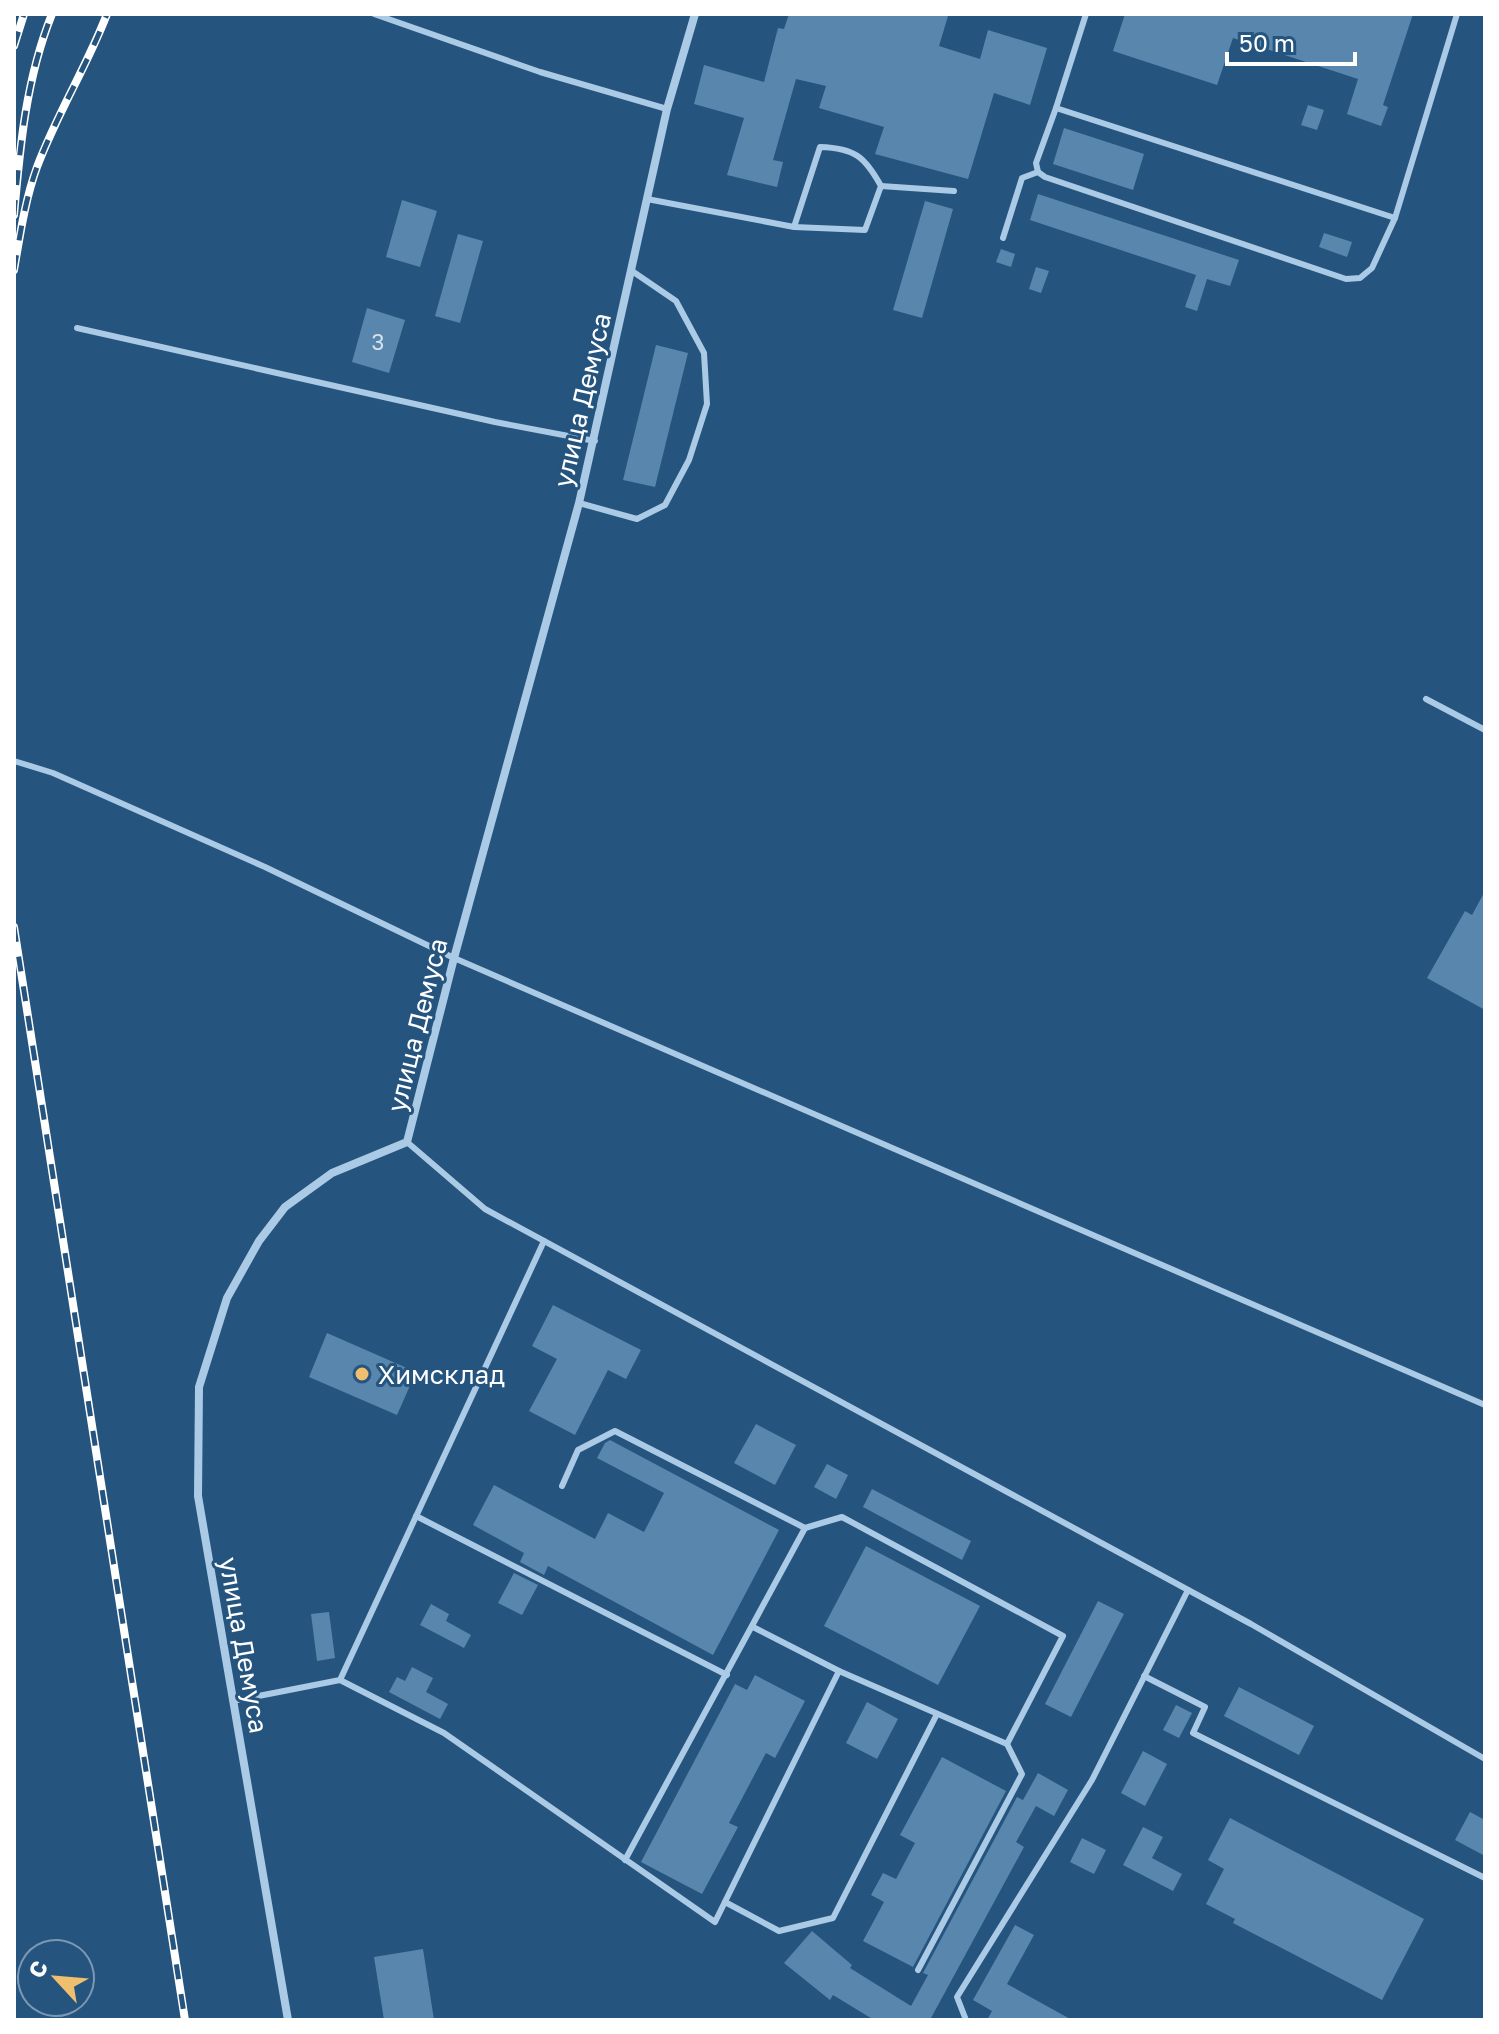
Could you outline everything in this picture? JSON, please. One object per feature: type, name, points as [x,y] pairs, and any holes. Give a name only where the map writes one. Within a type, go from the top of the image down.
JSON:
[{"type":"street","name":"улица Демуса","points":[[288,2020],[198,1496],[199,1387],[227,1298],[259,1241],[285,1207],[332,1173],[407,1142],[595,441],[667,109],[695,14]]},
{"type":"lane","points":[[374,14],[540,72],[667,109]]},
{"type":"lane","points":[[1086,14],[1036,163],[1038,172],[1045,177],[1346,279],[1360,278],[1372,268],[1395,218],[1457,14]]},
{"type":"lane","points":[[1056,108],[1395,218]]},
{"type":"lane","points":[[647,199],[794,227],[865,230],[881,186],[867,161],[838,147],[820,147],[794,227]]},
{"type":"lane","points":[[1003,238],[1022,178],[1038,172]]},
{"type":"lane","points":[[881,186],[954,191]]},
{"type":"lane","points":[[579,503],[637,519],[665,505],[689,460],[707,404],[704,353],[676,301],[632,271]]},
{"type":"lane","points":[[77,328],[495,422],[595,441]]},
{"type":"lane","points":[[1426,699],[1485,730]]},
{"type":"lane","points":[[14,761],[53,773],[265,867],[454,958],[1485,1405]]},
{"type":"lane","points":[[407,1142],[485,1209],[1188,1590],[1485,1759]]},
{"type":"lane","points":[[340,1680],[544,1241]]},
{"type":"lane","points":[[562,1486],[578,1450],[615,1431],[805,1528],[842,1517],[1063,1636],[1007,1744]]},
{"type":"lane","points":[[416,1516],[727,1675]]},
{"type":"lane","points":[[625,1860],[805,1528]]},
{"type":"lane","points":[[966,2020],[957,1997],[1092,1780],[1188,1590]]},
{"type":"lane","points":[[753,1627],[839,1671],[1007,1744],[1022,1774],[918,1970]]},
{"type":"lane","points":[[233,1701],[340,1680],[444,1733],[715,1922],[839,1671]]},
{"type":"lane","points":[[1144,1676],[1205,1707],[1193,1733],[1485,1878]]},
{"type":"lane","points":[[725,1902],[779,1931],[833,1918],[937,1714]]},
{"type":"building","points":[[789,14],[940,14],[948,16],[939,46],[980,59],[988,30],[1047,48],[1030,105],[994,93],[968,179],[875,154],[884,127],[819,108],[826,86],[796,79],[773,160],[783,162],[777,187],[727,175],[744,118],[694,104],[704,65],[764,82],[778,28],[784,29]]},
{"type":"building","points":[[1125,14],[1413,14],[1383,105],[1388,107],[1381,126],[1347,114],[1358,79],[1233,38],[1217,85],[1113,51]]},
{"type":"building","points":[[1308,105],[1324,110],[1317,130],[1301,125]]},
{"type":"building","points":[[1064,128],[1144,154],[1133,190],[1053,164]]},
{"type":"building","points":[[1038,194],[1239,260],[1230,286],[1207,279],[1197,311],[1185,307],[1196,275],[1030,220]]},
{"type":"building","points":[[402,200],[437,211],[420,267],[386,257]]},
{"type":"building","points":[[925,201],[953,209],[922,318],[893,310]]},
{"type":"building","points":[[1324,233],[1352,242],[1347,257],[1319,247]]},
{"type":"building","points":[[458,234],[483,241],[460,323],[435,316]]},
{"type":"building","points":[[1001,249],[1015,254],[1011,267],[996,262]]},
{"type":"building","points":[[1036,267],[1049,271],[1041,293],[1029,289]]},
{"type":"building","points":[[367,308],[405,320],[389,373],[352,362]]},
{"type":"building","points":[[656,345],[688,353],[655,487],[623,480]]},
{"type":"building","points":[[1485,891],[1485,1010],[1427,978],[1465,911],[1472,915]]},
{"type":"building","points":[[553,1305],[641,1350],[626,1379],[608,1370],[575,1435],[529,1411],[557,1359],[532,1346]]},
{"type":"building","name":"Химсклад","points":[[327,1333],[416,1372],[397,1415],[309,1377]]},
{"type":"building","points":[[756,1424],[796,1445],[775,1485],[734,1463]]},
{"type":"building","points":[[610,1440],[779,1530],[713,1655],[548,1566],[544,1575],[520,1562],[524,1553],[473,1525],[494,1485],[595,1539],[608,1513],[644,1532],[664,1493],[597,1458]]},
{"type":"building","points":[[827,1464],[848,1475],[836,1499],[814,1487]]},
{"type":"building","points":[[872,1489],[971,1541],[962,1560],[863,1507]]},
{"type":"building","points":[[866,1546],[980,1606],[938,1685],[824,1626]]},
{"type":"building","points":[[514,1573],[538,1585],[522,1615],[498,1603]]},
{"type":"building","points":[[1098,1601],[1124,1614],[1071,1717],[1045,1704]]},
{"type":"building","points":[[431,1604],[449,1614],[446,1621],[471,1635],[464,1648],[420,1625]]},
{"type":"building","points":[[329,1612],[335,1658],[317,1661],[311,1614]]},
{"type":"building","points":[[412,1667],[433,1678],[426,1692],[448,1704],[440,1719],[389,1692],[397,1677],[405,1681]]},
{"type":"building","points":[[755,1675],[805,1701],[775,1758],[766,1753],[729,1823],[738,1827],[702,1894],[641,1862],[735,1684],[747,1690]]},
{"type":"building","points":[[1239,1687],[1314,1726],[1299,1755],[1224,1716]]},
{"type":"building","points":[[867,1702],[898,1719],[877,1759],[846,1743]]},
{"type":"building","points":[[1176,1705],[1192,1713],[1179,1738],[1163,1730]]},
{"type":"building","points":[[1143,1751],[1167,1764],[1145,1806],[1121,1793]]},
{"type":"building","points":[[942,1757],[1006,1791],[913,1967],[863,1941],[884,1902],[871,1895],[883,1873],[896,1879],[915,1843],[900,1835]]},
{"type":"building","points":[[1038,1773],[1068,1790],[1054,1816],[1036,1806],[1016,1842],[1024,1847],[931,2018],[933,2020],[874,2020],[833,1995],[830,2000],[784,1963],[812,1931],[852,1965],[850,1968],[911,2006],[928,1975],[923,1973],[1017,1797],[1023,1800]]},
{"type":"building","points":[[1470,1812],[1485,1820],[1485,1856],[1455,1840]]},
{"type":"building","points":[[1230,1818],[1424,1919],[1382,2000],[1233,1923],[1235,1919],[1206,1904],[1224,1869],[1208,1860]]},
{"type":"building","points":[[1143,1827],[1163,1837],[1152,1858],[1182,1874],[1173,1891],[1123,1865]]},
{"type":"building","points":[[1082,1838],[1106,1850],[1094,1874],[1070,1862]]},
{"type":"building","points":[[1015,1925],[1034,1935],[1007,1984],[1072,2020],[987,2020],[992,2011],[973,2000]]},
{"type":"building","points":[[423,1949],[434,2020],[384,2020],[374,1957]]},
{"type":"railway","points":[[14,46],[24,14]]},
{"type":"railway","points":[[14,215],[30,88],[52,14]]},
{"type":"railway","points":[[14,270],[26,205],[37,167],[107,14]]},
{"type":"railway","points":[[14,927],[185,2020]]},
{"type":"place","name":"Химсклад","points":[[362,1374]]}]
